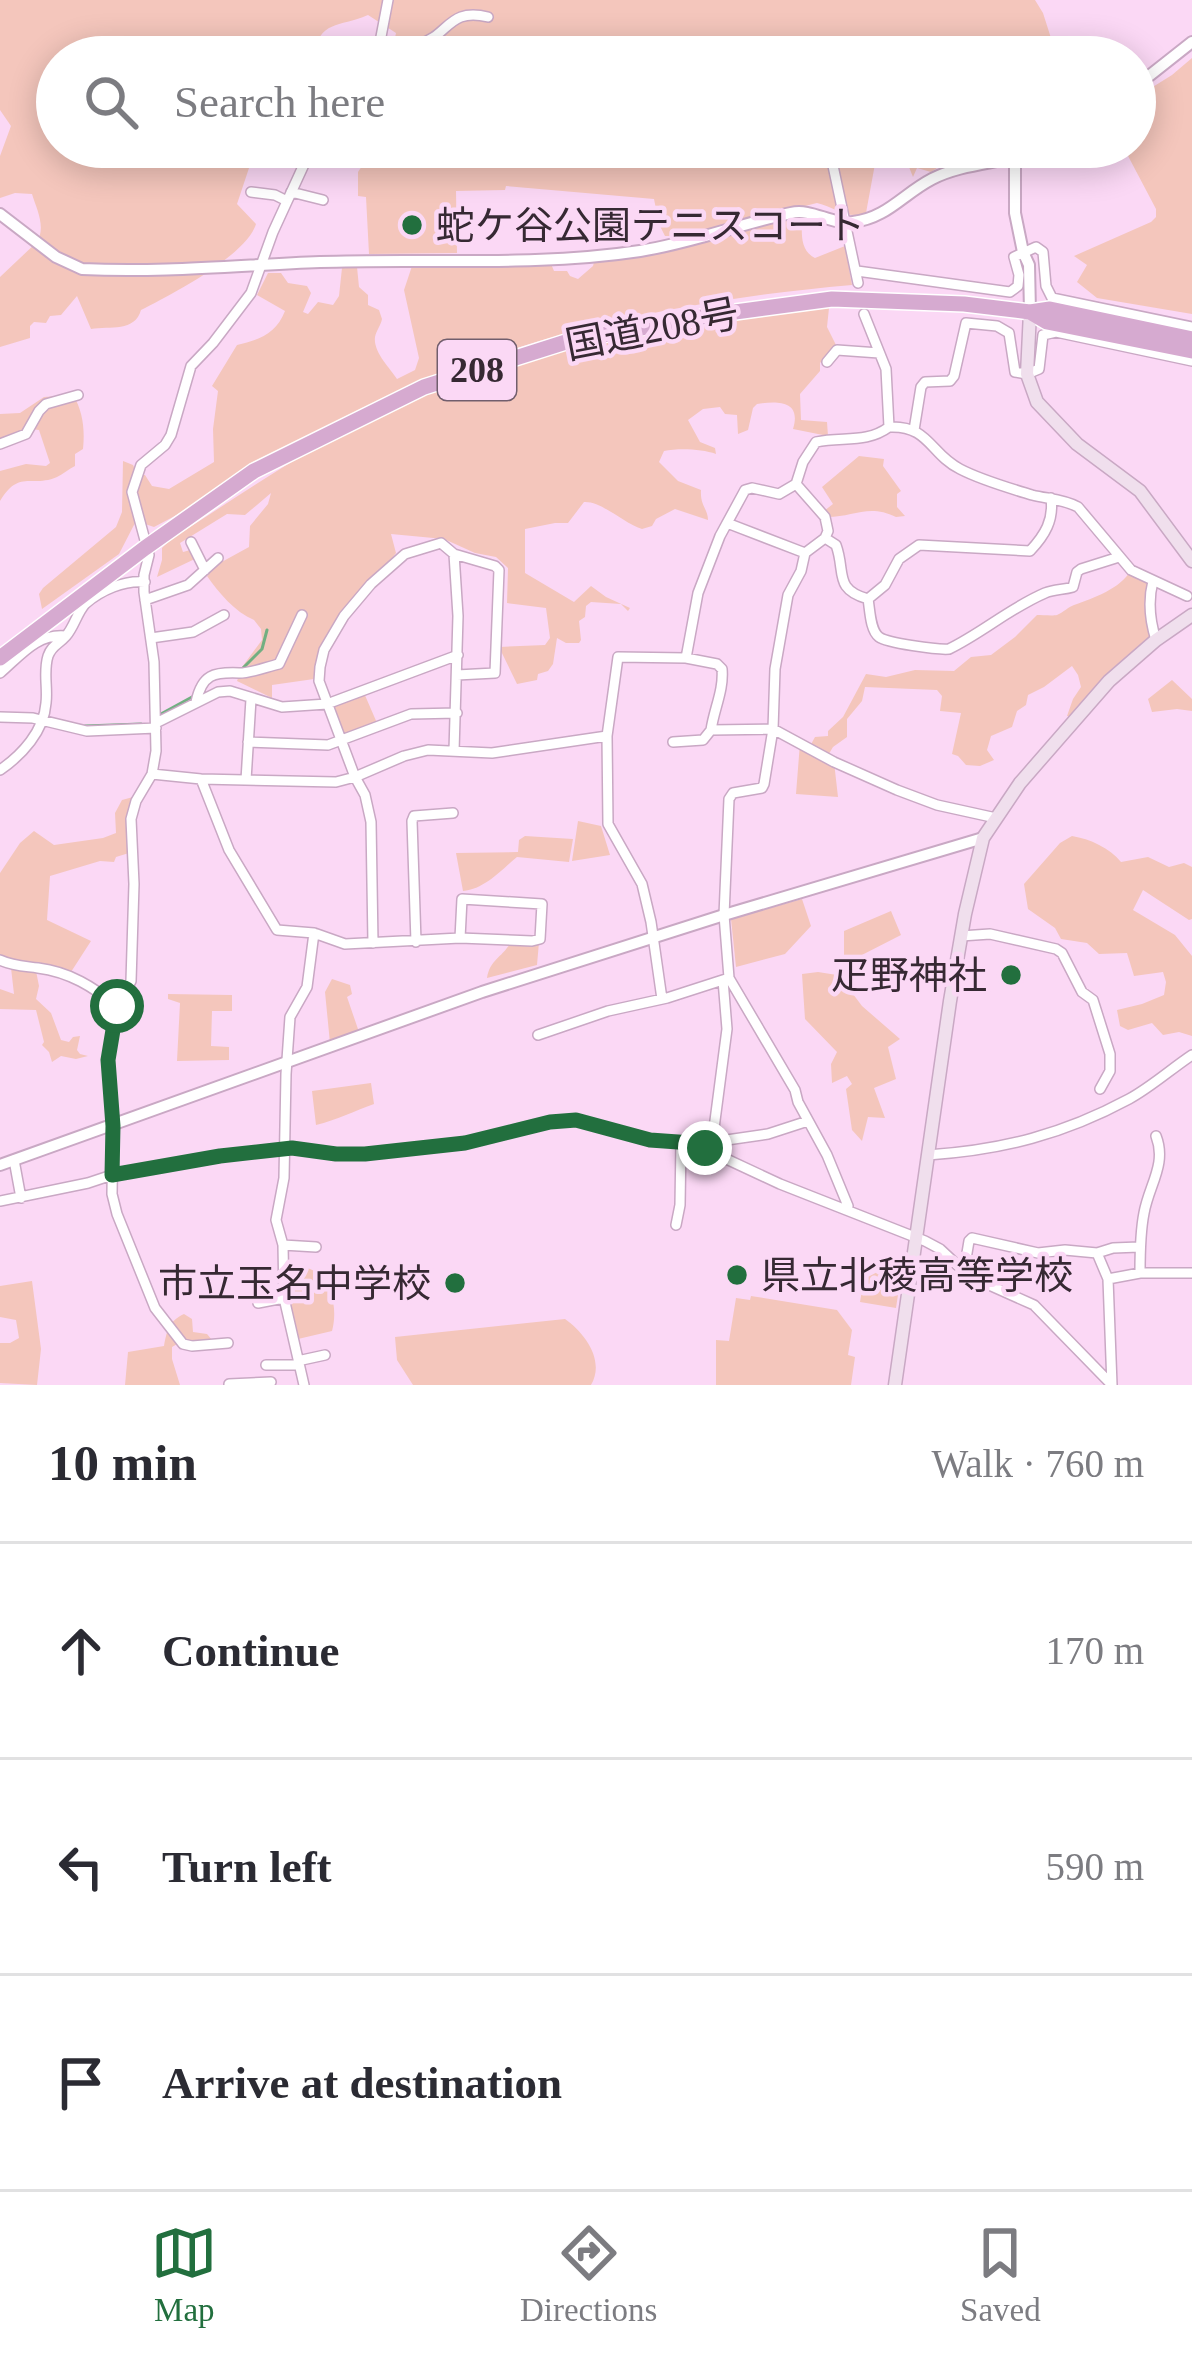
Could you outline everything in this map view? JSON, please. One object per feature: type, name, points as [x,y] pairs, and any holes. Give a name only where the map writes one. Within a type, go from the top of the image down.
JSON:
[{"type":"highway","name":"国道208号","points":[[0,658],[254,471],[424,388],[569,341],[832,299],[1050,309],[1192,339]]},
{"type":"highway","name":"国道208号","points":[[1030,311],[1047,322],[1192,351]]},
{"type":"main road","points":[[1030,311],[1027,374],[1037,402],[1077,444],[1140,491],[1192,561]]},
{"type":"main road","points":[[895,1385],[961,936],[983,838],[1020,783],[1109,681],[1192,614]]},
{"type":"street","points":[[381,36],[388,0]]},
{"type":"street","points":[[433,36],[459,16],[488,16]]},
{"type":"street","points":[[1156,70],[1192,42]]},
{"type":"street","points":[[228,1342],[184,1344],[155,1308],[117,1214],[112,1175],[108,1060],[117,1006],[131,981],[131,818],[152,774],[156,721],[145,582],[149,556],[132,500],[136,473],[171,435],[191,366],[251,293],[302,168]]},
{"type":"street","points":[[832,168],[857,277],[1010,292],[1019,280],[1014,257],[1041,248],[1052,298],[1192,327]]},
{"type":"street","points":[[0,214],[56,257],[82,269],[603,256],[687,241],[798,211],[846,223],[883,214],[931,180],[971,168]]},
{"type":"street","points":[[1016,168],[1015,213],[1029,265],[1030,311]]},
{"type":"street","points":[[251,192],[323,200]]},
{"type":"street","points":[[686,658],[698,592],[745,490],[779,494],[796,484],[816,442],[863,439],[889,427],[886,368],[864,314]]},
{"type":"street","points":[[914,430],[921,386],[955,376],[966,322],[1005,329],[1015,372],[1039,369],[1042,335],[1056,332],[1192,362]]},
{"type":"street","points":[[827,362],[836,350],[879,353]]},
{"type":"street","points":[[0,444],[26,434],[46,404],[78,395]]},
{"type":"street","points":[[889,427],[914,430],[956,468],[1078,507],[1131,570],[1187,596]]},
{"type":"street","points":[[712,1147],[727,1029],[724,915],[729,799],[733,793],[762,788],[788,596],[805,553],[828,531],[825,517],[796,484]]},
{"type":"street","points":[[868,598],[885,585],[898,559],[919,544],[1030,551],[1053,515],[1051,498]]},
{"type":"street","points":[[727,523],[805,553]]},
{"type":"street","points":[[825,538],[836,544],[844,586],[868,598]]},
{"type":"street","points":[[191,542],[205,570]]},
{"type":"street","points":[[374,944],[374,840],[365,795],[319,681],[324,650],[356,600],[405,554],[441,543],[454,554],[499,570],[495,673],[457,675]]},
{"type":"street","points":[[454,554],[458,589],[454,751]]},
{"type":"street","points":[[868,598],[879,636],[949,650],[1052,589],[1070,590],[1081,569],[1119,557]]},
{"type":"street","points":[[146,600],[188,585],[218,558]]},
{"type":"street","points":[[1153,580],[1151,623],[1156,640]]},
{"type":"street","points":[[0,770],[21,755],[40,720],[46,705],[45,666],[50,648],[66,636],[84,605],[117,585],[145,582]]},
{"type":"street","points":[[151,638],[193,632],[224,614]]},
{"type":"street","points":[[196,702],[204,682],[219,672],[242,674],[279,664],[302,615]]},
{"type":"street","points":[[0,673],[39,640],[50,634],[66,636]]},
{"type":"street","points":[[0,717],[87,731],[156,721],[218,692],[245,694],[282,707],[327,704],[458,655]]},
{"type":"street","points":[[662,999],[642,884],[608,824],[607,736],[618,657],[686,658],[722,669],[712,730],[703,740],[673,742]]},
{"type":"street","points":[[246,780],[251,699]]},
{"type":"street","points":[[248,742],[328,745],[411,714],[457,713]]},
{"type":"street","points":[[712,730],[773,729],[908,794],[996,818]]},
{"type":"street","points":[[152,774],[315,783],[355,777],[428,750],[492,753],[607,736]]},
{"type":"street","points":[[201,779],[229,850],[277,930],[314,933],[344,944],[540,939],[542,904],[462,899],[460,938]]},
{"type":"street","points":[[416,942],[412,821],[414,816],[453,813]]},
{"type":"street","points":[[0,1165],[482,992],[983,838]]},
{"type":"street","points":[[304,1385],[284,1298],[283,1245],[276,1220],[286,1149],[290,1017],[307,987],[314,933]]},
{"type":"street","points":[[961,936],[990,934],[1062,952],[1082,992],[1093,1000],[1110,1054],[1110,1072],[1100,1089]]},
{"type":"street","points":[[0,960],[72,977],[117,1006]]},
{"type":"street","points":[[538,1035],[726,979]]},
{"type":"street","points":[[726,979],[753,1015],[827,1155],[847,1210]]},
{"type":"street","points":[[928,1155],[1061,1131],[1133,1097],[1192,1055]]},
{"type":"street","points":[[0,1201],[220,1156],[286,1149],[365,1154],[465,1143],[576,1120],[650,1140],[712,1147],[765,1177],[940,1249],[969,1276],[1034,1305],[1112,1385]]},
{"type":"street","points":[[712,1147],[808,1121]]},
{"type":"street","points":[[1140,1273],[1139,1247],[1148,1197],[1160,1163],[1156,1136]]},
{"type":"street","points":[[676,1225],[681,1143]]},
{"type":"street","points":[[14,1160],[21,1198]]},
{"type":"street","points":[[964,1271],[972,1238],[1038,1253],[1139,1247]]},
{"type":"street","points":[[283,1245],[316,1247]]},
{"type":"street","points":[[1097,1252],[1108,1280],[1112,1385]]},
{"type":"street","points":[[1108,1280],[1140,1273],[1192,1273]]},
{"type":"street","points":[[258,1303],[284,1298]]},
{"type":"street","points":[[266,1365],[325,1355]]},
{"type":"street","points":[[230,1384],[271,1382]]},
{"type":"shaded area","points":[[0,0],[1035,0],[1050,36],[395,36],[368,15],[320,36],[36,36],[36,168],[249,168],[237,204],[256,224],[224,261],[141,310],[128,325],[91,329],[77,296],[61,315],[50,316],[46,323],[34,322],[30,338],[0,347],[0,277],[37,242],[41,230],[32,194],[0,198],[0,156],[11,126],[0,110]]},
{"type":"shaded area","points":[[1192,58],[1192,314],[1097,298],[1077,282],[1087,265],[1074,256],[1156,217],[1134,168],[1156,168],[1156,85]]},
{"type":"shaded area","points":[[361,168],[874,168],[866,213],[847,214],[817,203],[684,236],[665,236],[654,199],[506,186],[505,190],[456,191],[457,253],[369,254],[366,197],[358,196]]},
{"type":"shaded area","points":[[802,216],[802,240],[810,255],[815,258],[845,246],[852,285],[730,299],[549,338],[376,402],[154,527],[145,524],[135,504],[139,475],[145,475],[152,486],[169,489],[214,462],[218,391],[212,386],[237,345],[266,335],[285,311],[257,295],[268,273],[281,273],[288,283],[307,286],[311,293],[303,312],[308,314],[318,302],[333,305],[339,296],[342,268],[357,267],[359,287],[382,319],[375,337],[377,348],[397,379],[415,370],[419,358],[404,290],[412,266],[549,259],[554,271],[567,271],[578,279],[595,258]]},
{"type":"shaded area","points":[[829,308],[827,327],[836,345],[800,394],[801,420],[827,422],[828,436],[793,429],[794,412],[786,404],[757,404],[748,430],[738,434],[737,415],[725,414],[720,407],[703,409],[688,420],[700,442],[715,448],[716,454],[670,450],[664,451],[659,462],[678,481],[701,490],[708,520],[675,509],[642,529],[584,502],[568,523],[525,529],[525,573],[574,602],[591,586],[630,608],[591,602],[579,621],[579,643],[557,638],[553,664],[537,680],[517,684],[499,647],[545,645],[550,638],[546,608],[507,603],[508,568],[496,557],[444,539],[391,534],[396,553],[334,626],[317,660],[314,679],[272,685],[272,698],[237,681],[262,640],[261,629],[207,576],[218,564],[249,547],[250,526],[271,493],[245,515],[227,514],[180,543],[183,552],[194,549],[199,557],[157,577],[162,548],[170,540],[306,453],[404,403],[536,359],[618,338],[744,316]]},
{"type":"shaded area","points":[[73,395],[84,435],[75,466],[48,480],[13,485],[0,501],[0,471],[50,463],[39,430],[31,429],[0,444],[0,414],[20,413],[44,397]]},
{"type":"shaded area","points":[[859,456],[884,459],[883,466],[901,491],[897,507],[905,516],[868,511],[825,517],[824,511],[833,504],[822,487]]},
{"type":"shaded area","points":[[123,461],[135,469],[129,497],[135,523],[119,554],[42,609],[39,594],[43,588],[116,527],[122,512]]},
{"type":"shaded area","points":[[1131,570],[1153,581],[1153,635],[1113,668],[1072,717],[1067,716],[1081,687],[1072,666],[1028,695],[1012,727],[991,736],[987,750],[994,760],[966,765],[952,754],[961,713],[940,711],[942,696],[937,690],[865,687],[862,701],[847,719],[847,737],[827,757],[834,762],[838,797],[796,794],[800,743],[809,748],[815,737],[828,736],[866,674],[886,677],[915,670],[954,671],[971,657],[991,655],[1037,615],[1057,615],[1098,596]]},
{"type":"shaded area","points":[[1172,680],[1192,699],[1192,711],[1152,712],[1148,699]]},
{"type":"shaded area","points":[[364,693],[377,723],[344,735],[330,704]]},
{"type":"shaded area","points":[[133,797],[129,853],[114,862],[100,861],[50,876],[47,920],[91,941],[71,972],[0,957],[0,873],[20,843],[34,831],[54,845],[116,833],[115,813],[122,800]]},
{"type":"shaded area","points":[[578,821],[601,826],[610,855],[572,861]]},
{"type":"shaded area","points":[[525,836],[573,839],[569,862],[517,857],[486,883],[463,891],[456,853],[518,852],[519,840]]},
{"type":"shaded area","points":[[1072,836],[1099,845],[1121,862],[1148,857],[1169,867],[1184,863],[1192,867],[1192,919],[1143,890],[1133,910],[1175,935],[1192,956],[1192,1036],[1163,1035],[1152,1023],[1128,1030],[1120,1026],[1117,1010],[1164,995],[1163,972],[1134,976],[1127,953],[1099,954],[1087,943],[1061,939],[1055,928],[1028,909],[1024,884]]},
{"type":"shaded area","points":[[802,899],[811,926],[785,954],[736,967],[731,919]]},
{"type":"shaded area","points":[[891,911],[901,935],[856,958],[857,978],[847,986],[900,1039],[888,1047],[896,1079],[874,1088],[885,1118],[868,1117],[862,1141],[852,1130],[846,1089],[852,1084],[847,1076],[832,1083],[831,1064],[837,1052],[805,1019],[802,974],[837,975],[844,957],[844,931]]},
{"type":"shaded area","points":[[511,942],[539,942],[537,965],[487,978],[491,967]]},
{"type":"shaded area","points":[[11,968],[36,971],[36,999],[51,1013],[61,1040],[69,1042],[80,1036],[77,1050],[88,1056],[61,1056],[52,1062],[42,1045],[36,1010],[0,1009],[0,989],[14,994]]},
{"type":"shaded area","points":[[332,979],[350,985],[352,994],[347,997],[359,1032],[330,1043],[325,992]]},
{"type":"shaded area","points":[[168,994],[232,995],[232,1011],[212,1011],[211,1046],[229,1047],[229,1060],[177,1061],[180,1003],[168,999]]},
{"type":"shaded area","points":[[371,1083],[374,1104],[316,1125],[312,1091]]},
{"type":"shaded area","points":[[290,1263],[313,1270],[328,1286],[333,1301],[332,1331],[298,1339],[288,1293]]},
{"type":"shaded area","points":[[896,1267],[901,1275],[896,1308],[860,1302],[864,1279]]},
{"type":"shaded area","points":[[32,1281],[41,1349],[37,1385],[0,1383],[0,1343],[19,1338],[16,1320],[0,1317],[0,1286]]},
{"type":"shaded area","points":[[751,1296],[837,1310],[852,1330],[851,1385],[716,1385],[716,1340],[729,1341],[736,1298],[750,1300]]},
{"type":"shaded area","points":[[184,1314],[192,1319],[193,1332],[212,1340],[184,1340],[172,1347],[180,1385],[125,1385],[128,1352],[164,1346],[169,1327]]},
{"type":"shaded area","points":[[565,1319],[591,1349],[596,1367],[591,1385],[413,1385],[397,1360],[395,1337]]},
{"type":"waterway","points":[[243,668],[262,649],[267,630]]},
{"type":"waterway","points":[[159,715],[192,697]]},
{"type":"waterway","points":[[85,726],[141,724]]},
{"type":"place","name":"蛇ケ谷公園テニスコート","points":[[412,225]]},
{"type":"place","name":"疋野神社","points":[[1011,975]]},
{"type":"place","name":"県立北稜高等学校","points":[[737,1275]]},
{"type":"place","name":"市立玉名中学校","points":[[455,1283]]},
{"type":"route","points":[[117,1006],[108,1060],[112,1175],[292,1148],[365,1154],[465,1143],[576,1120],[650,1140],[705,1148]]}]
